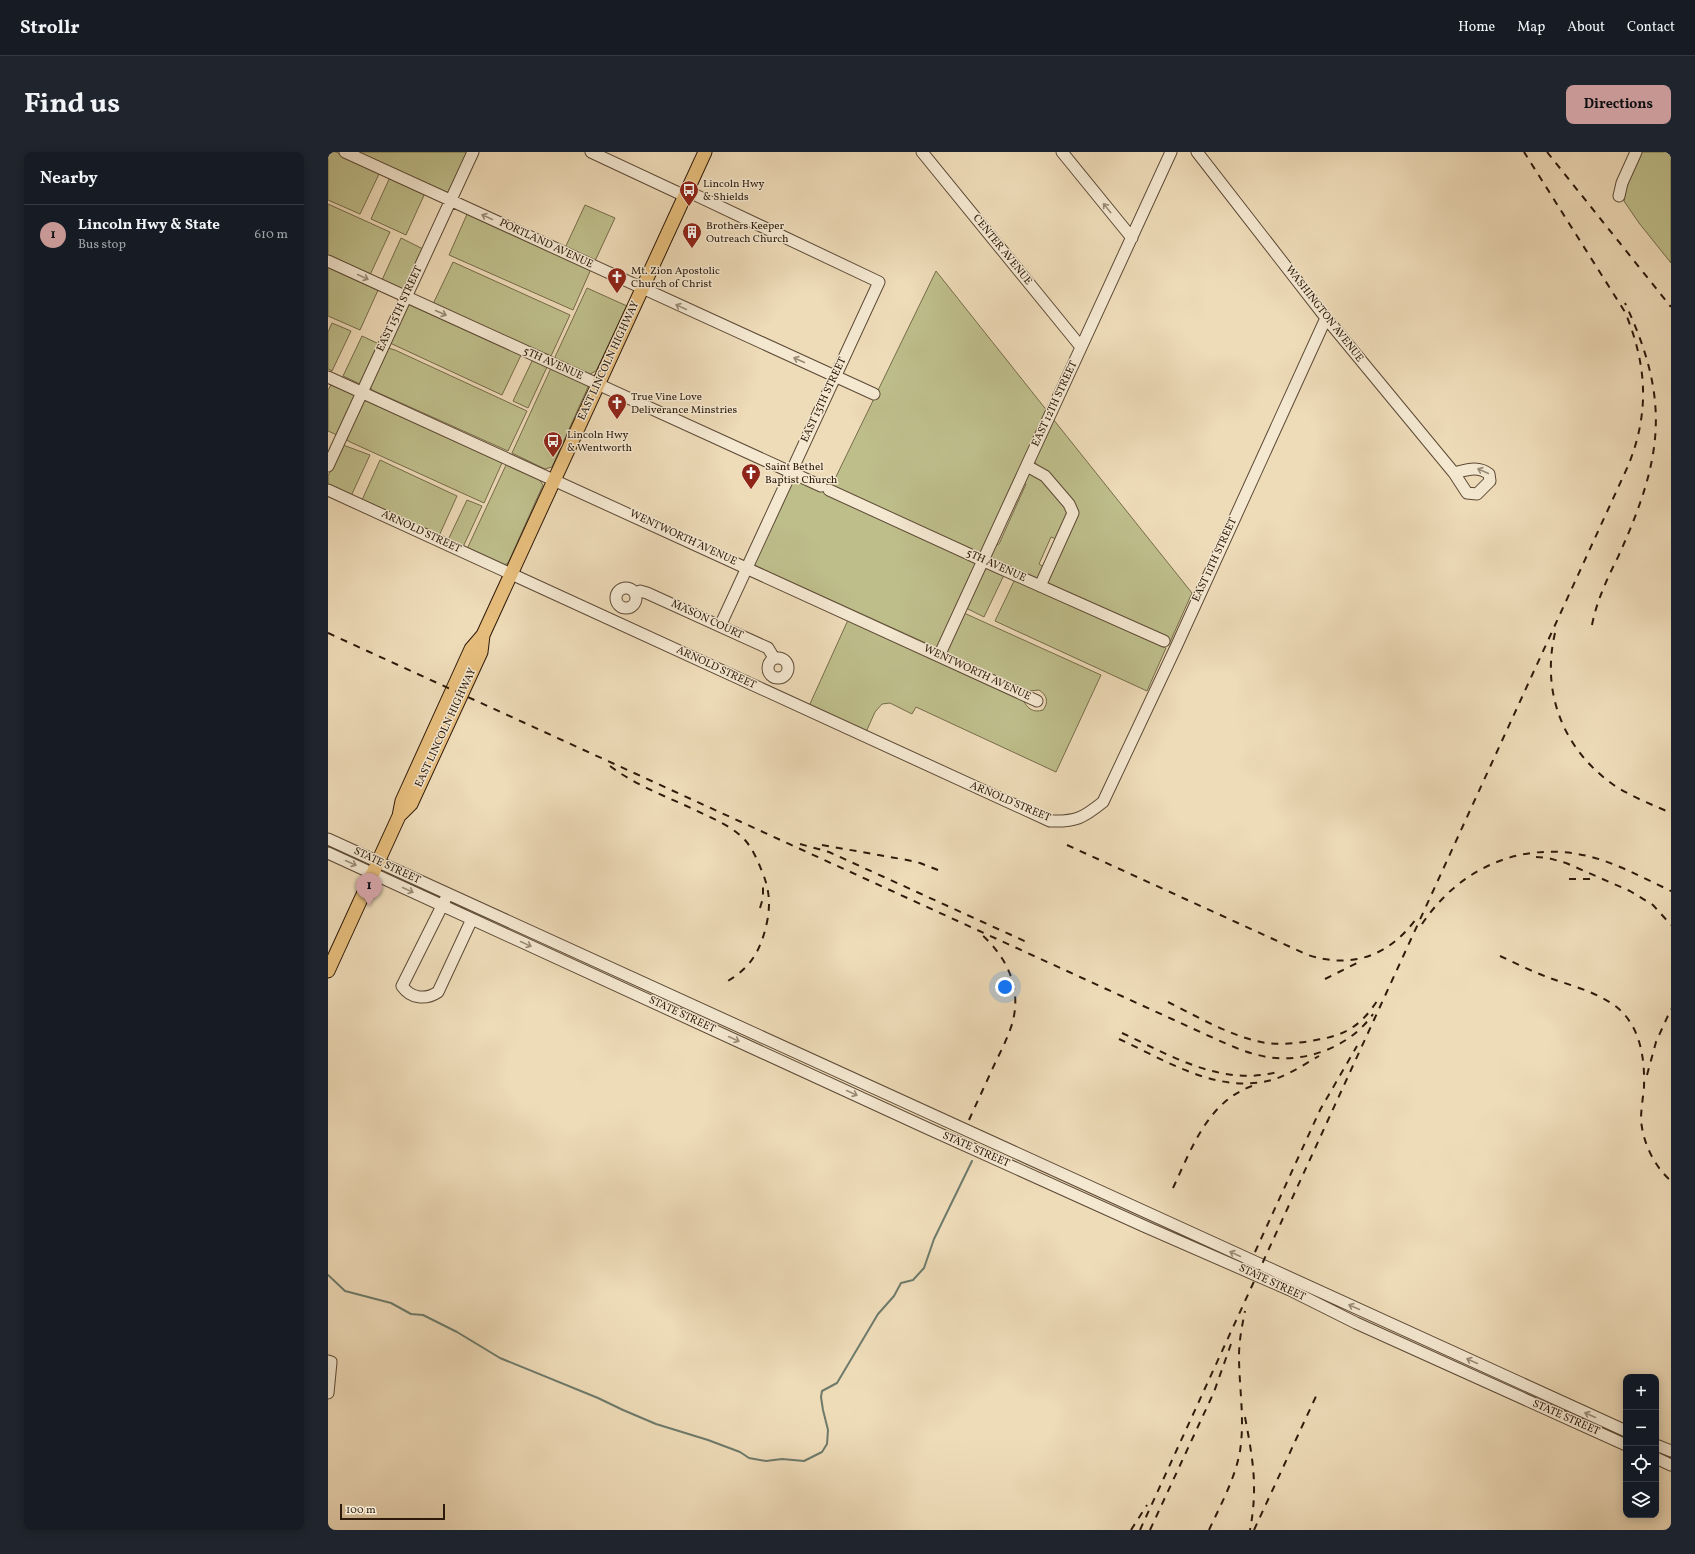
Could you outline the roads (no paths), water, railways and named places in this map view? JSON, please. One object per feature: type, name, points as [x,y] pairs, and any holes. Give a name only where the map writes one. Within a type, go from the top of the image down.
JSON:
[{"type":"main road","name":"EAST LINCOLN HIGHWAY","points":[[328,971],[376,868],[399,816],[402,801],[471,649],[483,635],[705,152]]},
{"type":"street","name":"PORTLAND AVENUE","points":[[345,152],[874,394]]},
{"type":"street","name":"EAST 15TH STREET","points":[[328,466],[473,152]]},
{"type":"street","points":[[591,152],[686,194]]},
{"type":"street","name":"CENTER AVENUE","points":[[922,152],[1081,347]]},
{"type":"street","points":[[931,163],[936,152]]},
{"type":"street","points":[[1062,152],[1132,238]]},
{"type":"street","name":"EAST 12TH STREET","points":[[939,656],[1171,152]]},
{"type":"street","name":"WASHINGTON AVENUE","points":[[1197,152],[1326,318],[1454,473]]},
{"type":"street","points":[[1619,196],[1622,183],[1636,152]]},
{"type":"street","name":"EAST 13TH STREET","points":[[686,194],[879,282],[720,626]]},
{"type":"street","name":"5TH AVENUE","points":[[328,261],[984,561],[1164,641]]},
{"type":"street","name":"EAST 11TH STREET","points":[[1103,802],[1176,647],[1326,318]]},
{"type":"street","name":"WENTWORTH AVENUE","points":[[328,377],[1037,701]]},
{"type":"street","points":[[1027,466],[1045,476],[1069,504],[1073,512],[1040,586]]},
{"type":"street","name":"ARNOLD STREET","points":[[328,490],[1050,821],[1069,822],[1087,815],[1103,802]]},
{"type":"street","name":"MASON COURT","points":[[635,593],[640,591],[647,593],[768,648],[774,658]]},
{"type":"street","name":"STATE STREET","points":[[328,839],[442,906],[1126,1218],[1283,1287],[1356,1322],[1623,1444]]},
{"type":"street","name":"STATE STREET","points":[[328,853],[376,868],[448,894],[1623,1430]]},
{"type":"street","points":[[448,894],[402,986],[405,990],[421,998],[430,997],[438,992],[472,920]]},
{"type":"street","points":[[328,1361],[331,1362],[328,1392]]},
{"type":"street","points":[[1659,1445],[1671,1451]]},
{"type":"street","points":[[1659,1459],[1671,1465]]},
{"type":"waterway","points":[[328,1275],[345,1291],[391,1303],[411,1314],[423,1315],[457,1332],[500,1358],[598,1398],[656,1424],[708,1440],[740,1452],[749,1458],[766,1461],[782,1459],[804,1461],[822,1452],[827,1444],[828,1430],[823,1410],[821,1397],[822,1391],[837,1383],[878,1314],[894,1296],[901,1283],[913,1280],[924,1268],[934,1239],[972,1161]]},
{"type":"railway","points":[[1140,1530],[1628,466],[1635,446],[1643,408],[1643,389],[1638,351],[1625,312],[1524,152]]},
{"type":"railway","points":[[1547,152],[1671,307]]},
{"type":"railway","points":[[1592,625],[1603,590],[1633,522],[1645,489],[1652,459],[1656,430],[1655,400],[1650,370],[1640,338],[1625,303]]},
{"type":"railway","points":[[328,633],[1239,1049],[1274,1058],[1290,1058],[1322,1052],[1351,1037],[1373,1014]]},
{"type":"railway","points":[[1555,633],[1551,655],[1551,676],[1554,697],[1568,736],[1594,769],[1611,783],[1633,796],[1671,813]]},
{"type":"railway","points":[[610,766],[640,785],[727,826],[734,830],[750,846],[764,876],[767,889],[769,902],[767,922],[762,941],[754,957],[742,971],[726,982]]},
{"type":"railway","points":[[800,844],[829,852],[1031,944]]},
{"type":"railway","points":[[822,845],[907,860],[920,863],[943,872]]},
{"type":"railway","points":[[1067,845],[1308,955],[1324,959],[1354,960],[1382,950],[1405,932],[1416,919]]},
{"type":"railway","points":[[1422,924],[1439,903],[1457,885],[1478,871],[1501,860],[1525,854],[1550,852],[1576,854],[1602,860],[1628,870],[1671,891]]},
{"type":"railway","points":[[1536,857],[1548,858],[1566,863],[1630,891],[1653,905],[1671,925]]},
{"type":"railway","points":[[1569,879],[1596,879]]},
{"type":"railway","points":[[760,908],[763,898],[763,885]]},
{"type":"railway","points":[[969,1120],[1008,1034],[1014,1016],[1015,1003],[1014,990],[1006,966],[999,954],[981,934]]},
{"type":"railway","points":[[1500,956],[1541,975],[1581,989],[1606,1000],[1623,1013],[1630,1022],[1635,1031],[1642,1053],[1644,1087],[1641,1120],[1644,1137],[1650,1154],[1659,1168],[1671,1181]]},
{"type":"railway","points":[[1325,979],[1361,961]]},
{"type":"railway","points":[[1168,1002],[1242,1037],[1273,1044],[1285,1044],[1327,1038],[1345,1032],[1360,1022],[1379,998]]},
{"type":"railway","points":[[1647,1075],[1656,1042],[1671,1009]]},
{"type":"railway","points":[[1122,1033],[1179,1060],[1218,1073],[1260,1075],[1281,1071]]},
{"type":"railway","points":[[1119,1039],[1194,1074],[1214,1080],[1234,1083],[1254,1083],[1275,1079],[1292,1072],[1319,1056]]},
{"type":"railway","points":[[1255,1252],[1320,1110],[1357,1046]]},
{"type":"railway","points":[[1173,1188],[1195,1142],[1213,1114],[1225,1102],[1239,1092],[1255,1085]]},
{"type":"railway","points":[[1209,1530],[1235,1472],[1240,1451],[1242,1415],[1239,1350],[1245,1311]]},
{"type":"railway","points":[[1150,1530],[1214,1392],[1231,1344]]},
{"type":"railway","points":[[1254,1530],[1318,1392]]},
{"type":"railway","points":[[1245,1417],[1254,1474],[1254,1500],[1250,1530]]},
{"type":"railway","points":[[1131,1530],[1147,1505]]},
{"type":"place","name":"Lincoln Hwy & Shields","points":[[689,207]]},
{"type":"place","name":"Brothers Keeper Outreach Church","points":[[692,249]]},
{"type":"place","name":"Mt. Zion Apostolic Church of Christ","points":[[617,294]]},
{"type":"place","name":"True Vine Love Deliverance Minstries","points":[[617,420]]},
{"type":"place","name":"Lincoln Hwy & Wentworth","points":[[553,458]]},
{"type":"place","name":"Saint Bethel Baptist Church","points":[[751,490]]},
{"type":"place","name":"Lincoln Hwy & State","points":[[369,906]]}]
